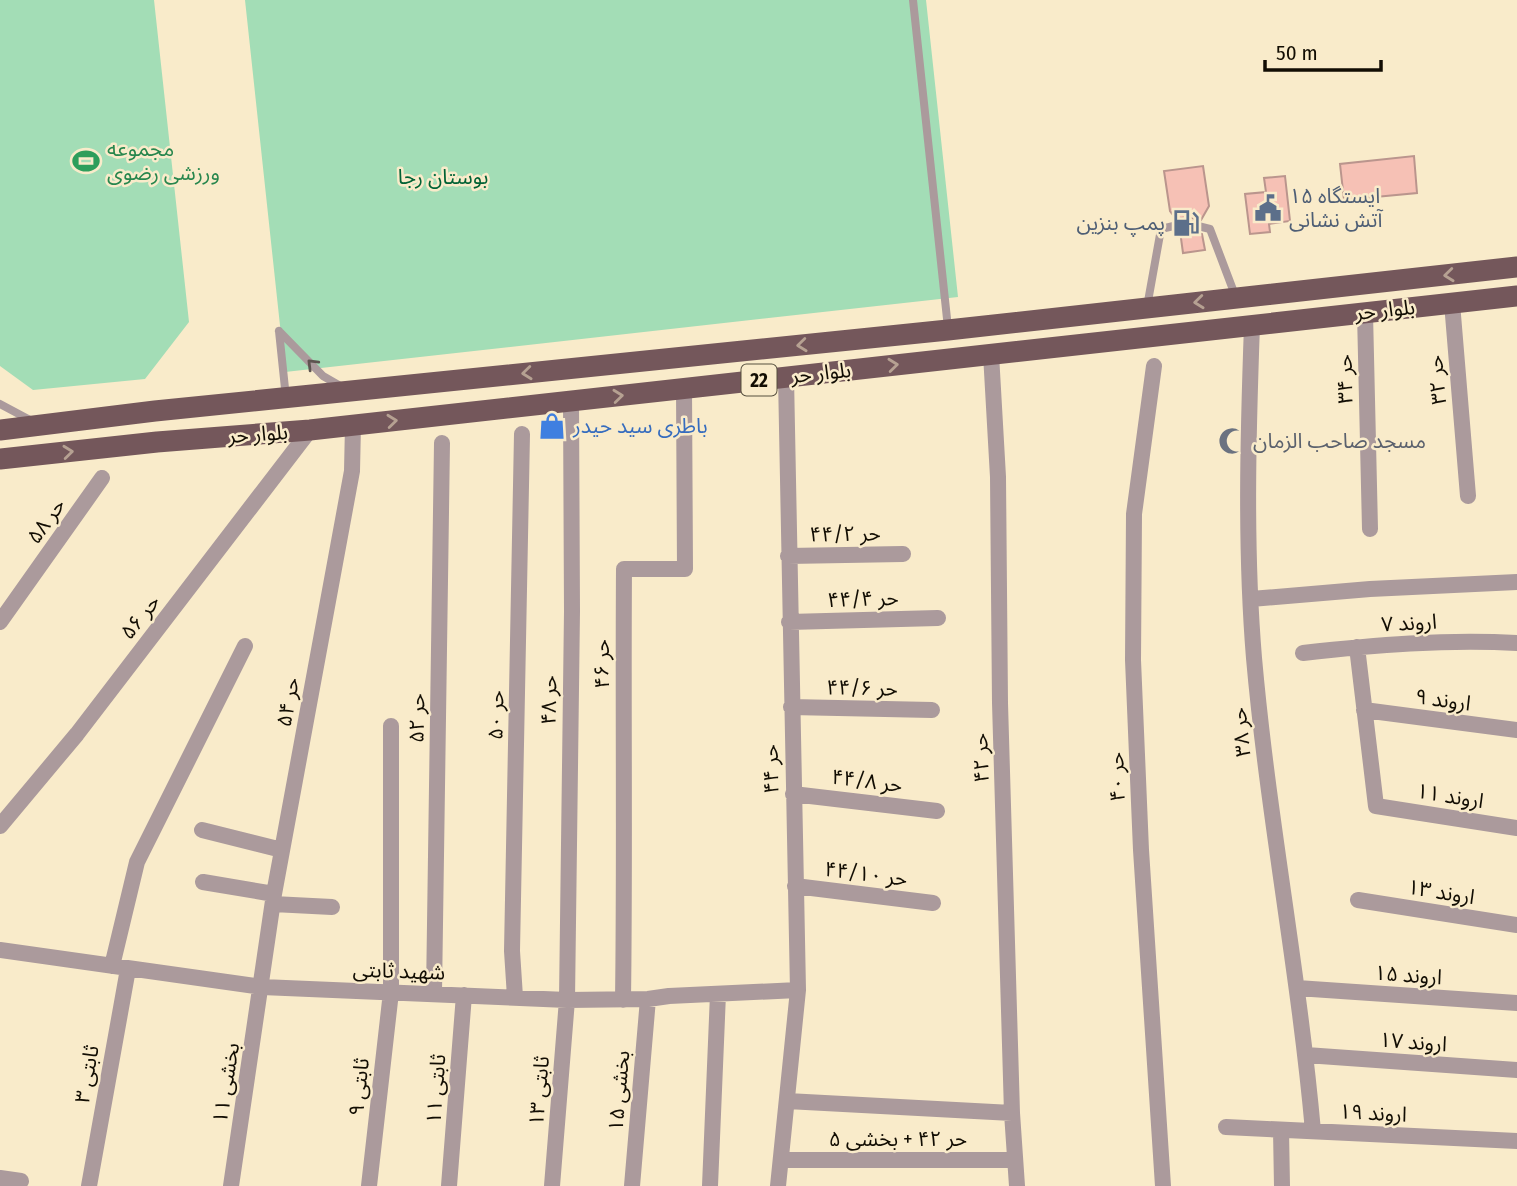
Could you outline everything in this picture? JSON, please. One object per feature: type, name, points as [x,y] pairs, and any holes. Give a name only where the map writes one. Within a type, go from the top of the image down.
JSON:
[{"type":"main road","name":"بلوار حر","points":[[0,430],[155,411],[948,330],[1517,267]]},
{"type":"main road","name":"بلوار حر","points":[[0,459],[157,442],[310,430],[1517,296]]},
{"type":"main road","points":[[155,411],[157,442]]},
{"type":"street","name":"حر ۳۲","points":[[1452,303],[1468,496]]},
{"type":"street","name":"حر ۳۴","points":[[1365,313],[1370,529]]},
{"type":"street","name":"حر ۳۸","points":[[1252,325],[1248,448],[1255,659],[1274,836],[1306,1055],[1313,1131]]},
{"type":"street","name":"حر ۴۲","points":[[991,354],[998,477],[1000,703],[1012,1113],[1017,1186]]},
{"type":"street","name":"حر ۴۰","points":[[1154,366],[1134,514],[1133,660],[1141,850],[1163,1186]]},
{"type":"street","name":"حر ۴۴","points":[[778,1186],[798,990],[786,377]]},
{"type":"street","name":"حر ۴۶","points":[[623,1000],[624,569],[685,569],[684,388]]},
{"type":"street","name":"حر ۴۸","points":[[567,1000],[572,611],[571,401]]},
{"type":"street","name":"حر ۵۴","points":[[262,987],[273,899],[352,471],[353,425]]},
{"type":"street","name":"حر ۵۶","points":[[0,826],[77,734],[310,430]]},
{"type":"street","name":"حر ۵۰","points":[[515,997],[512,951],[522,434]]},
{"type":"street","name":"حر ۵۲","points":[[434,993],[442,443]]},
{"type":"street","name":"حر ۵۸","points":[[0,622],[102,478]]},
{"type":"street","name":"حر ۴۴/۲","points":[[788,556],[903,554]]},
{"type":"street","points":[[1251,599],[1370,589],[1517,582]]},
{"type":"street","name":"حر ۴۴/۴","points":[[789,622],[938,618]]},
{"type":"street","name":"اروند ۷","points":[[1303,653],[1357,647],[1474,641],[1517,643]]},
{"type":"street","name":"ثابتی ۳","points":[[89,1186],[137,862],[245,646]]},
{"type":"street","points":[[1357,647],[1364,710]]},
{"type":"street","name":"حر ۴۴/۶","points":[[791,707],[932,710]]},
{"type":"street","name":"اروند ۹","points":[[1364,710],[1517,730]]},
{"type":"street","name":"اروند ۱۱","points":[[1364,710],[1376,806],[1517,828]]},
{"type":"street","name":"ثابتی ۹","points":[[369,1186],[391,992],[391,726]]},
{"type":"street","name":"حر ۴۴/۸","points":[[793,794],[937,811]]},
{"type":"street","points":[[202,830],[282,850]]},
{"type":"street","points":[[203,882],[273,899],[332,907]]},
{"type":"street","name":"حر ۴۴/۱۰","points":[[795,886],[933,903]]},
{"type":"street","name":"اروند ۱۳","points":[[1358,900],[1517,925]]},
{"type":"street","name":"شهید ثابتی","points":[[0,950],[262,987],[567,1000],[648,999],[798,990]]},
{"type":"street","name":"بخشی ۱۱","points":[[231,1186],[262,987]]},
{"type":"street","name":"اروند ۱۵","points":[[1297,988],[1517,1003]]},
{"type":"street","points":[[710,1186],[718,994]]},
{"type":"street","name":"ثابتی ۱۱","points":[[449,1186],[464,995]]},
{"type":"street","name":"بخشی ۱۵","points":[[632,1186],[648,999]]},
{"type":"street","name":"ثابتی ۱۳","points":[[552,1186],[567,1000]]},
{"type":"street","name":"اروند ۱۷","points":[[1306,1055],[1517,1070]]},
{"type":"street","points":[[787,1101],[1012,1113]]},
{"type":"street","name":"اروند ۱۹","points":[[1226,1127],[1517,1141]]},
{"type":"street","points":[[1281,1130],[1282,1186]]},
{"type":"street","name":"حر ۴۲ + بخشی ۵","points":[[781,1160],[1015,1160]]},
{"type":"street","points":[[0,1178],[21,1181]]},
{"type":"lane","points":[[913,0],[948,330]]},
{"type":"lane","points":[[1147,308],[1161,229],[1186,223],[1210,229],[1236,298]]},
{"type":"lane","points":[[286,398],[279,331],[323,376],[349,391]]},
{"type":"lane","points":[[0,404],[39,425]]},
{"type":"green space","name":"مجموعه ورزشی رضوی","points":[[0,0],[154,0],[189,322],[145,379],[33,390],[0,366]]},
{"type":"green space","name":"بوستان رجا","points":[[245,0],[926,0],[958,297],[285,372]]},
{"type":"building","points":[[1414,156],[1417,193],[1344,200],[1340,164]]},
{"type":"building","points":[[1203,166],[1209,206],[1201,220],[1187,217],[1176,219],[1170,211],[1164,171]]},
{"type":"building","name":"ایستگاه ۱۵ آتش نشانی","points":[[1285,176],[1290,221],[1269,224],[1270,232],[1250,234],[1245,194],[1266,192],[1264,178]]},
{"type":"building","points":[[1180,231],[1202,234],[1205,250],[1183,253]]},
{"type":"place","name":"مجموعه ورزشی رضوی","points":[[86,161]]},
{"type":"place","name":"ایستگاه ۱۵ آتش نشانی","points":[[1268,208]]},
{"type":"place","name":"پمپ بنزین","points":[[1186,223]]},
{"type":"place","name":"باطری سید حیدر","points":[[552,426]]},
{"type":"place","name":"مسجد صاحب الزمان","points":[[1232,441]]}]
